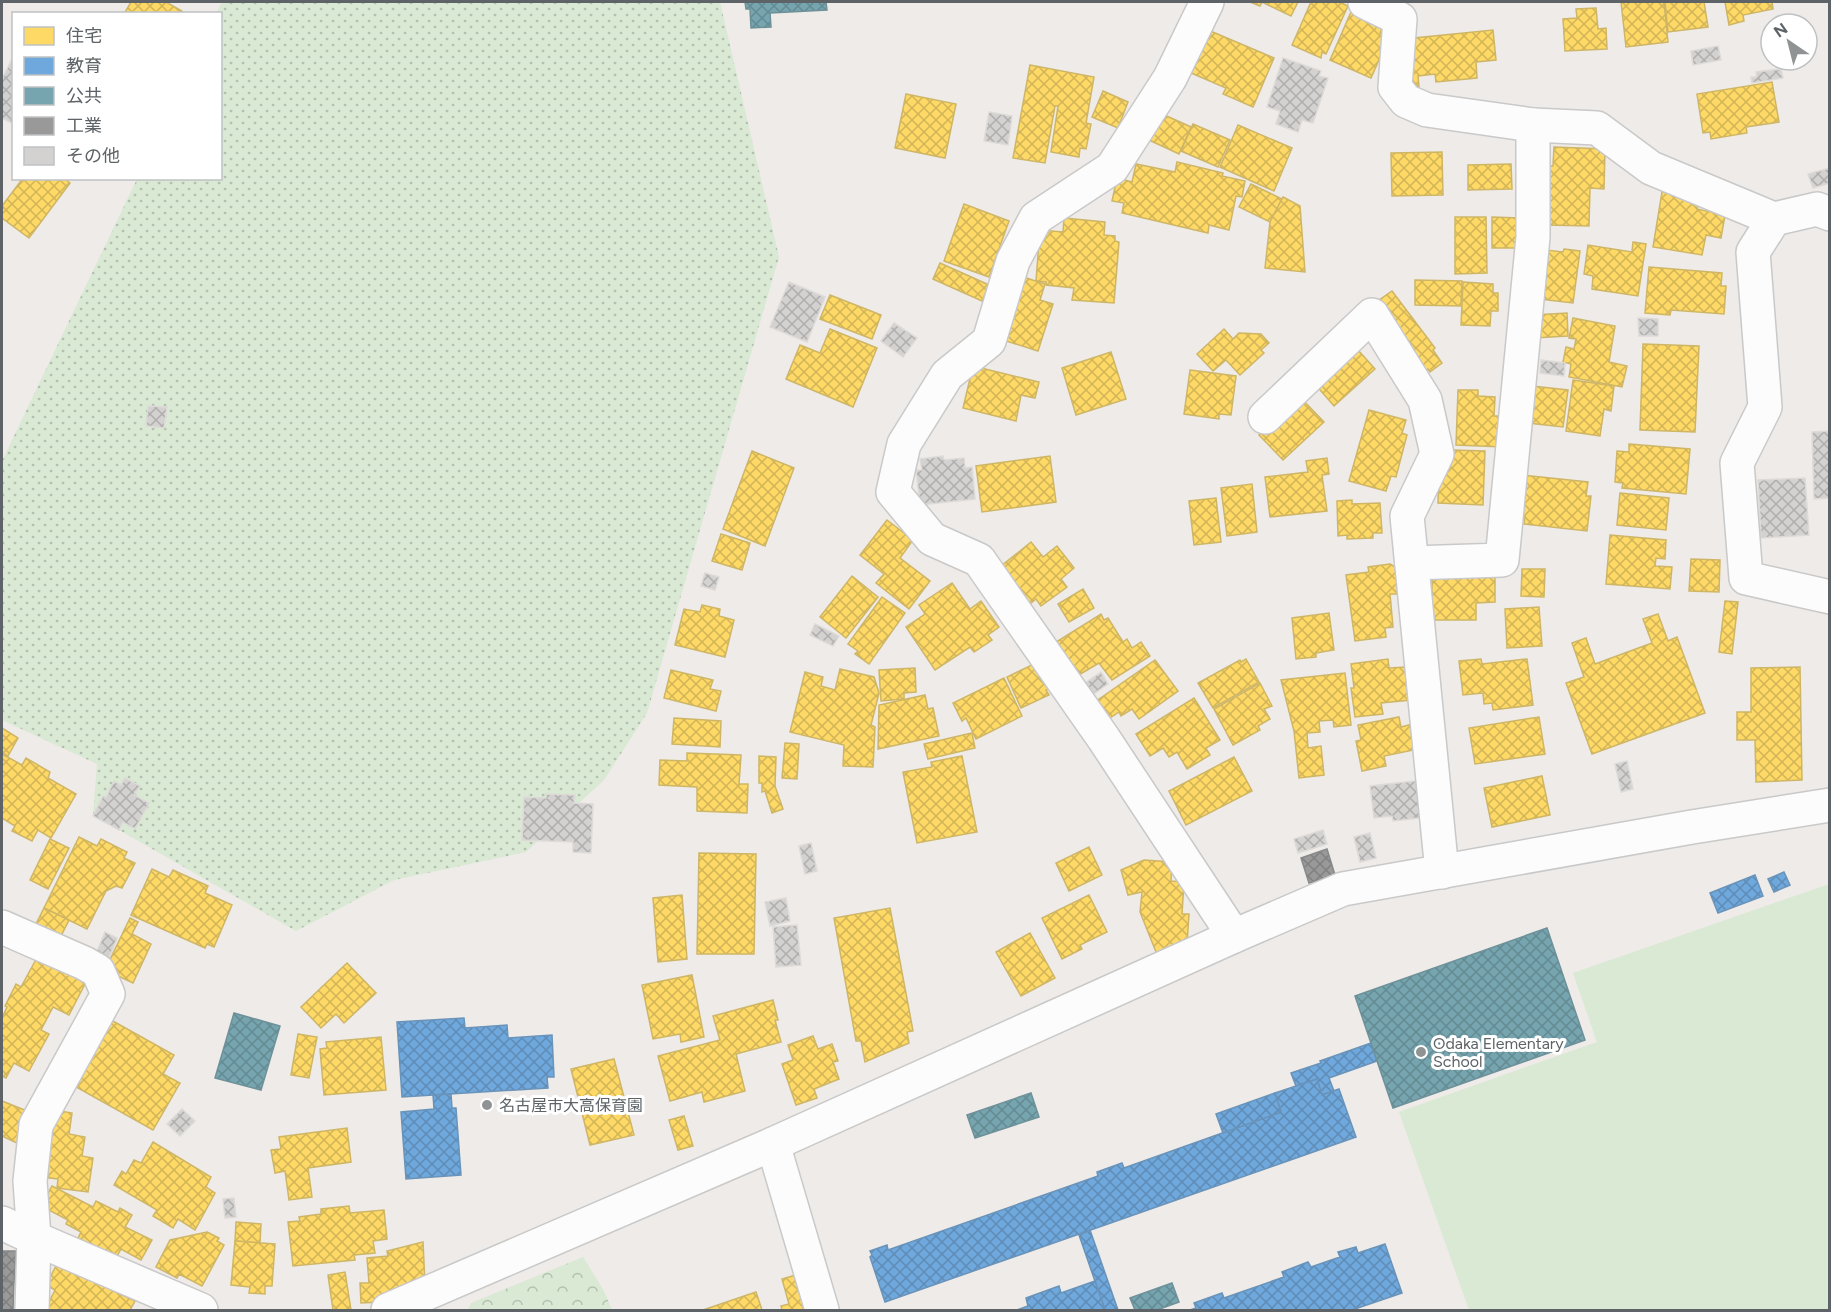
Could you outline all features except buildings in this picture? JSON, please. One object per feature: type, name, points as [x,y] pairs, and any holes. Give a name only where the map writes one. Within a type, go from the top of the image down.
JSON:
[{"type":"street","points":[[1207,2],[1170,78],[1112,168],[1035,218],[1013,261],[989,341],[947,375],[904,444],[893,492],[932,539],[980,560],[1104,739],[1234,936]]},
{"type":"street","points":[[1365,2],[1400,19],[1395,87],[1406,101],[1428,110],[1533,125],[1597,128],[1651,168],[1774,219],[1817,209],[1830,214]]},
{"type":"street","points":[[1412,563],[1502,560],[1533,237],[1533,125]]},
{"type":"street","points":[[1774,219],[1752,252],[1765,407],[1737,463],[1746,578],[1830,597]]},
{"type":"street","points":[[1265,417],[1372,315],[1425,400],[1437,454],[1407,516],[1442,872]]},
{"type":"street","points":[[388,1311],[773,1143],[1343,889],[1680,829],[1830,805]]},
{"type":"street","points":[[2,927],[98,971],[108,994],[36,1125],[30,1181],[34,1238],[32,1311]]},
{"type":"street","points":[[773,1143],[822,1311]]},
{"type":"street","points":[[2,1222],[201,1311]]},
{"type":"green space","points":[[222,2],[720,2],[779,257],[647,713],[604,780],[526,852],[394,880],[296,931],[93,815],[97,764],[2,720],[2,461],[137,180],[222,180],[222,12],[217,12]]},
{"type":"green space","points":[[1829,884],[1829,1310],[1469,1310],[1399,1112],[1597,1042],[1573,973]]},
{"type":"green space","points":[[583,1257],[604,1291],[612,1310],[468,1310],[471,1303]]},
{"type":"place","name":"Odaka Elementary School","points":[[1421,1052]]},
{"type":"place","name":"名古屋市大高保育園","points":[[487,1105]]}]
